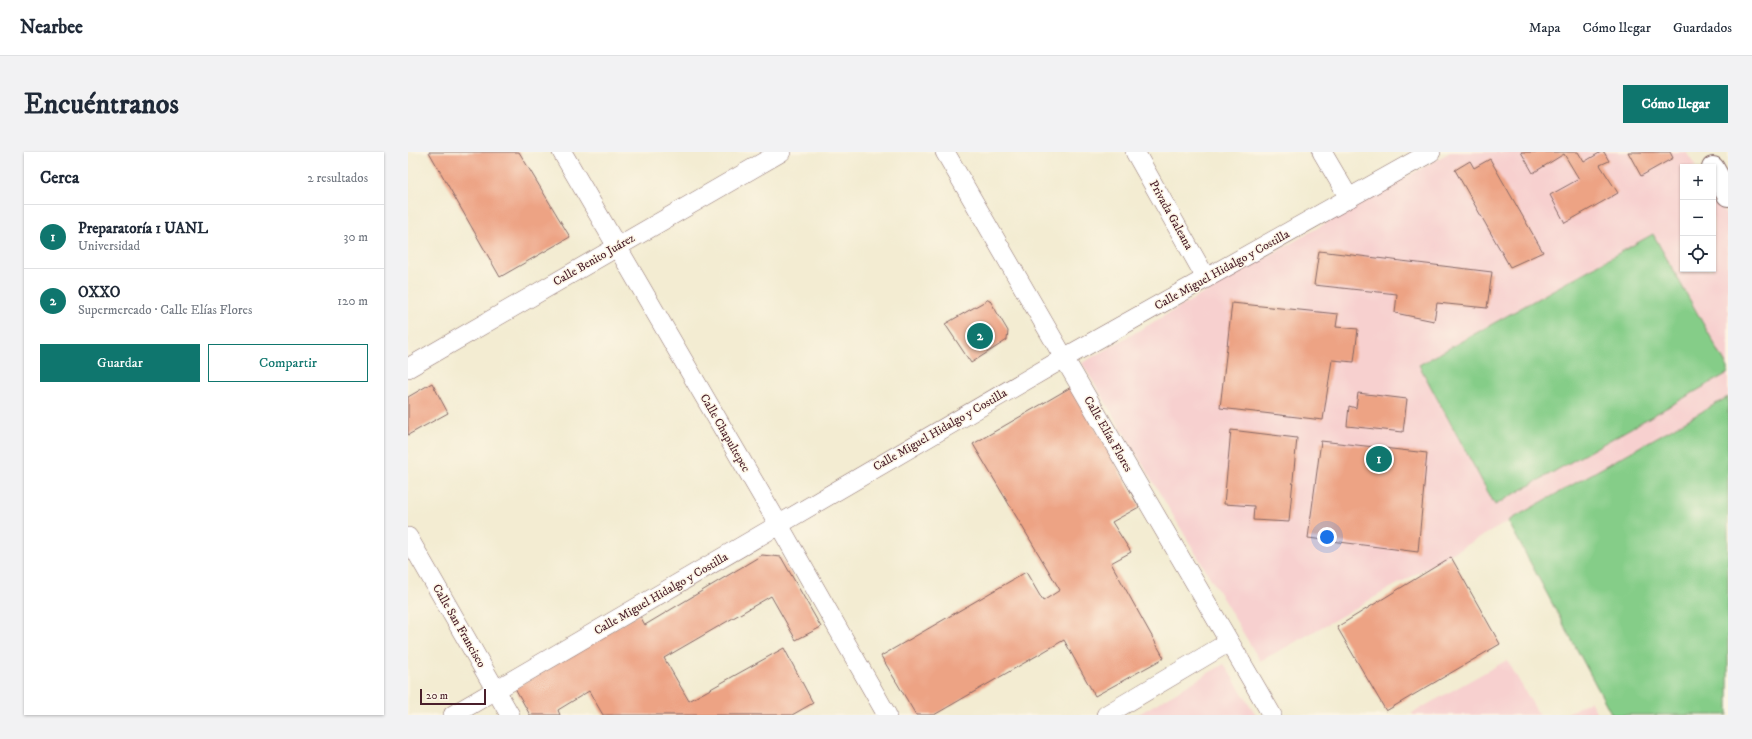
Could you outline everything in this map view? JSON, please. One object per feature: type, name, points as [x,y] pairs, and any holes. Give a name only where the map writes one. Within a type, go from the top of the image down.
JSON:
[{"type":"street","name":"Calle Chapultepec","points":[[562,152],[779,525],[887,715]]},
{"type":"street","name":"Calle Benito Juárez","points":[[408,368],[616,246],[781,152]]},
{"type":"street","name":"Calle Elías Flores","points":[[946,152],[1272,715]]},
{"type":"street","name":"Privada Galeana","points":[[1135,152],[1206,278]]},
{"type":"street","points":[[1322,152],[1349,198]]},
{"type":"street","name":"Calle Miguel Hidalgo y Costilla","points":[[453,715],[1064,358],[1431,152]]},
{"type":"street","points":[[1704,152],[1711,164]]},
{"type":"street","points":[[1716,173],[1728,195]]},
{"type":"street","name":"Calle San Francisco","points":[[408,537],[510,715]]},
{"type":"street","points":[[1106,715],[1229,642]]},
{"type":"shaded area","points":[[1450,152],[1686,152],[1694,164],[1680,164],[1680,272],[1716,272],[1716,199],[1728,218],[1728,397],[1260,661],[1082,363]]},
{"type":"shaded area","points":[[1507,660],[1539,715],[1413,715],[1412,713]]},
{"type":"shaded area","points":[[1224,664],[1256,715],[1137,715]]},
{"type":"shaded area","points":[[1590,701],[1598,715],[1564,715]]},
{"type":"green space","points":[[1653,234],[1728,368],[1728,373],[1495,505],[1419,365]]},
{"type":"green space","points":[[1728,397],[1728,715],[1612,715],[1508,521]]},
{"type":"building","points":[[429,152],[519,152],[570,237],[500,277]]},
{"type":"building","points":[[1521,152],[1578,152],[1584,162],[1601,152],[1604,152],[1609,161],[1600,165],[1618,193],[1565,223],[1550,195],[1579,179],[1564,154],[1533,173]]},
{"type":"building","points":[[1628,152],[1670,152],[1673,158],[1641,176]]},
{"type":"building","points":[[1490,159],[1543,252],[1510,267],[1455,170],[1470,161],[1474,168]]},
{"type":"building","points":[[1319,251],[1492,272],[1487,308],[1437,303],[1434,321],[1395,313],[1397,294],[1314,285]]},
{"type":"building","points":[[989,299],[1008,331],[1007,340],[971,363],[945,324]]},
{"type":"building","points":[[1232,303],[1338,314],[1336,327],[1358,329],[1354,362],[1332,360],[1323,420],[1220,408]]},
{"type":"building","points":[[432,383],[448,413],[408,435],[408,397]]},
{"type":"building","points":[[1073,386],[1139,507],[1112,522],[1131,552],[1111,563],[1164,658],[1095,696],[1064,640],[934,715],[916,715],[881,656],[1026,572],[1043,601],[1060,590],[973,444]]},
{"type":"building","points":[[1358,393],[1407,399],[1403,432],[1347,426],[1349,406],[1356,408]]},
{"type":"building","points":[[1231,430],[1297,438],[1289,522],[1253,520],[1254,506],[1224,504]]},
{"type":"building","points":[[1321,441],[1427,453],[1418,552],[1308,538]]},
{"type":"building","points":[[762,555],[781,557],[821,627],[796,640],[771,596],[664,658],[689,701],[784,648],[813,703],[792,715],[603,715],[589,691],[558,710],[560,715],[530,715],[515,688],[639,614],[645,625]]},
{"type":"building","points":[[1451,557],[1500,644],[1386,711],[1337,627]]},
{"type":"place","name":"OXXO","points":[[980,336]]},
{"type":"place","name":"Preparatoría 1 UANL","points":[[1379,459]]}]
